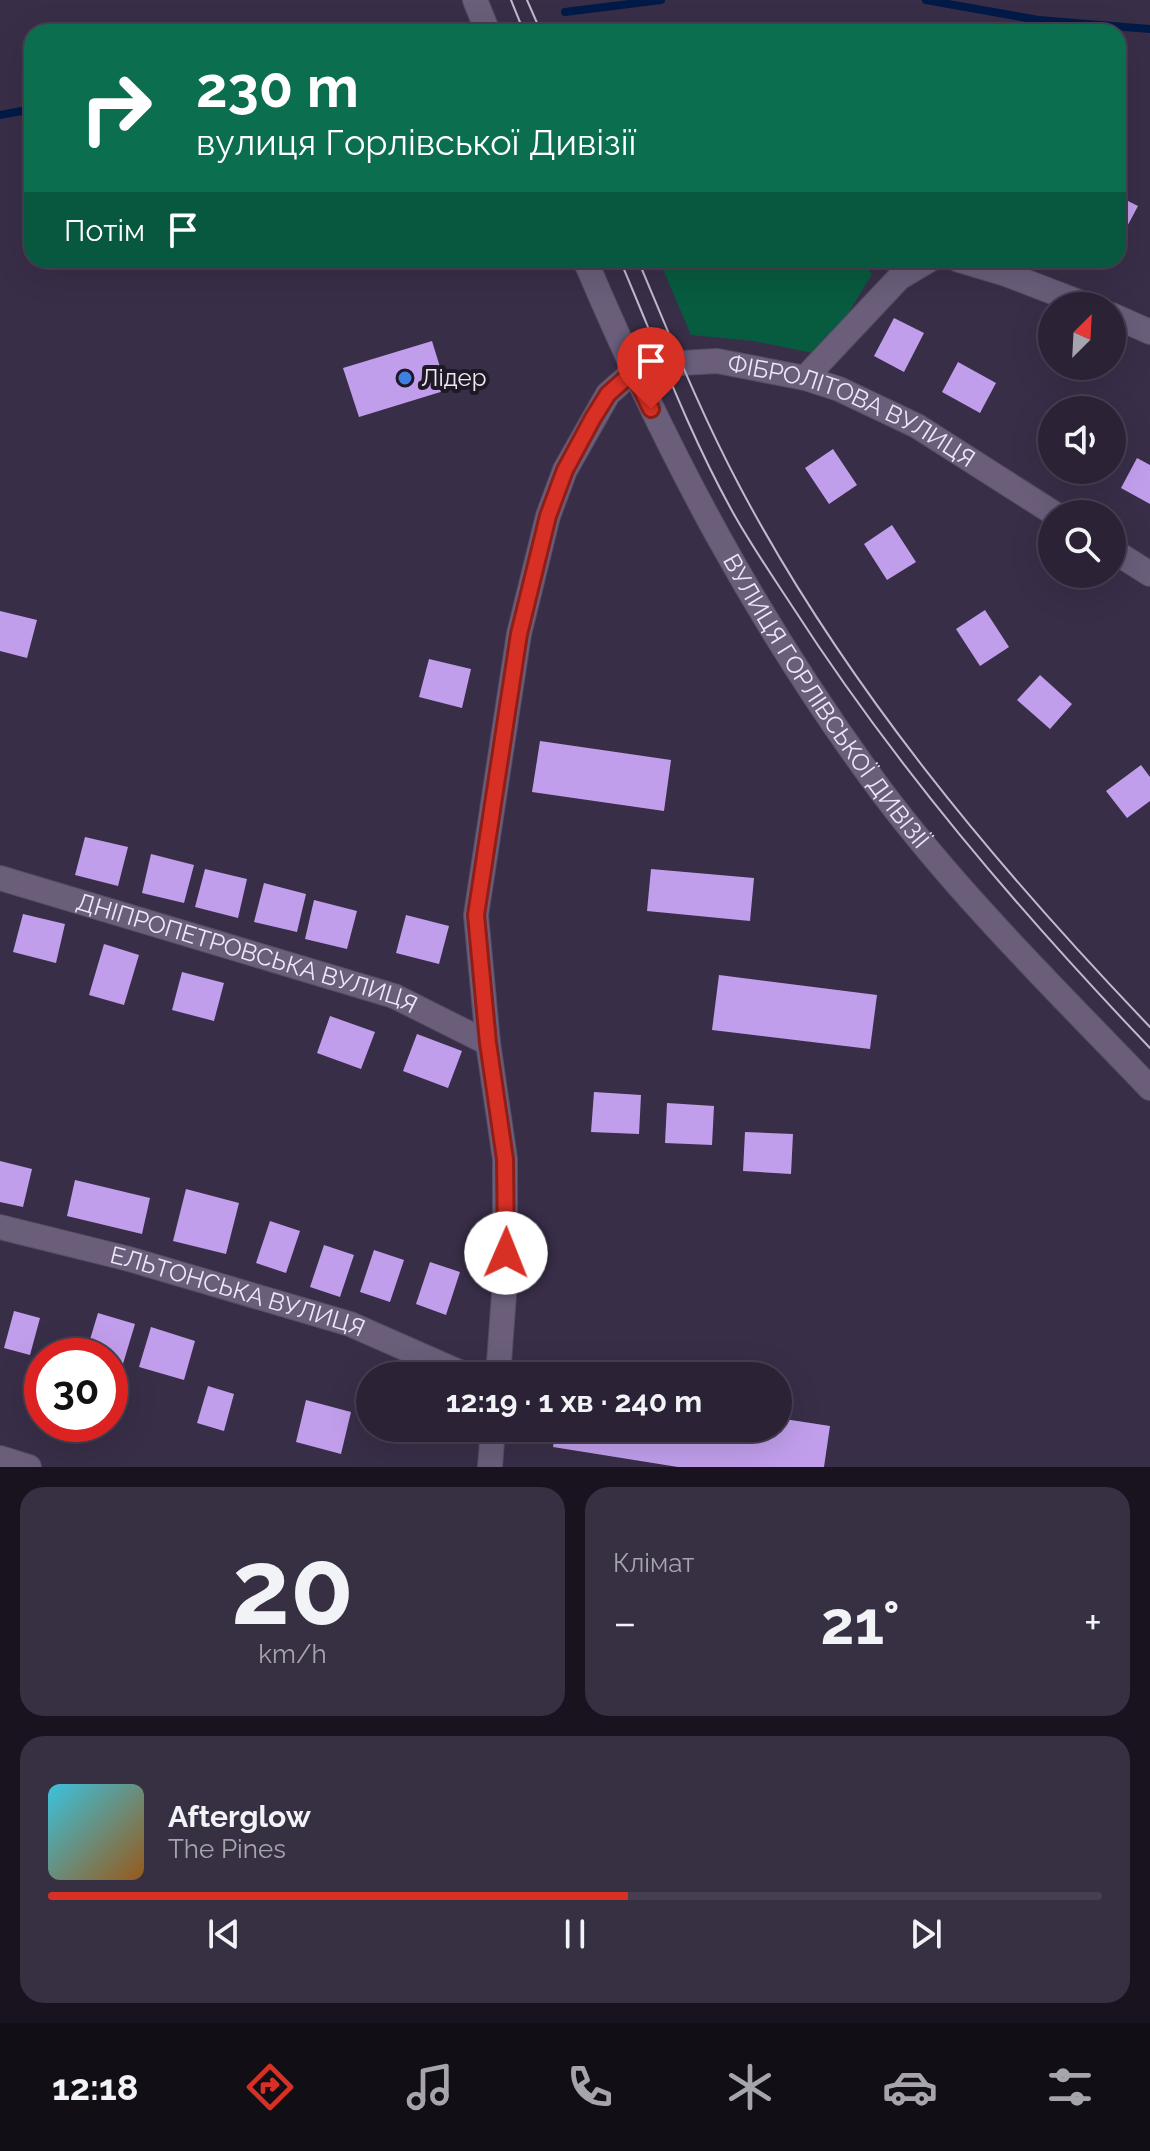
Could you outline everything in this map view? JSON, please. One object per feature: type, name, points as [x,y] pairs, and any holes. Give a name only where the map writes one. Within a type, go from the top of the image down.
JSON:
[{"type":"street","points":[[475,0],[485,24]]},
{"type":"street","name":"ВУЛИЦЯ ГОРЛІВСЬКОЇ ДИВІЗІЇ","points":[[588,268],[633,372],[705,514],[751,597],[815,697],[884,794],[974,900],[1150,1088]]},
{"type":"street","points":[[805,378],[899,278],[916,268]]},
{"type":"street","points":[[986,268],[1053,292]]},
{"type":"street","points":[[1126,321],[1150,332]]},
{"type":"street","name":"ФІБРОЛІТОВА ВУЛИЦЯ","points":[[633,372],[664,364],[717,361],[805,378],[839,389],[917,426],[1038,503]]},
{"type":"street","points":[[499,1362],[505,1281],[505,1159],[488,1043],[476,915],[519,634],[548,516],[565,470],[608,394],[633,372]]},
{"type":"street","points":[[1126,556],[1147,564]]},
{"type":"street","name":"ДНІПРОПЕТРОВСЬКА ВУЛИЦЯ","points":[[0,878],[394,996],[488,1043]]},
{"type":"street","name":"ЕЛЬТОНСЬКА ВУЛИЦЯ","points":[[0,1227],[129,1259],[350,1324],[436,1362]]},
{"type":"street","points":[[490,1467],[492,1442]]},
{"type":"street","points":[[0,1458],[29,1467]]},
{"type":"green space","points":[[662,268],[866,268],[872,274],[846,317],[833,357],[753,341],[691,335]]},
{"type":"building","points":[[1126,200],[1138,206],[1126,228]]},
{"type":"building","points":[[894,318],[924,333],[904,372],[874,356]]},
{"type":"building","points":[[432,341],[447,390],[359,417],[343,368]]},
{"type":"building","points":[[958,362],[996,383],[980,413],[942,392]]},
{"type":"building","points":[[833,449],[857,485],[829,504],[805,468]]},
{"type":"building","points":[[1137,458],[1150,465],[1150,504],[1121,488],[1126,484]]},
{"type":"building","points":[[892,525],[916,562],[887,580],[864,544]]},
{"type":"building","points":[[985,610],[1009,647],[980,666],[956,629]]},
{"type":"building","points":[[0,611],[37,620],[27,658],[0,651]]},
{"type":"building","points":[[429,659],[471,669],[462,708],[419,697]]},
{"type":"building","points":[[1040,675],[1072,704],[1050,729],[1017,700]]},
{"type":"building","points":[[540,741],[671,760],[664,811],[532,792]]},
{"type":"building","points":[[1141,765],[1150,777],[1150,801],[1127,818],[1106,791]]},
{"type":"building","points":[[85,837],[128,847],[118,886],[75,875]]},
{"type":"building","points":[[151,854],[194,865],[184,903],[142,893]]},
{"type":"building","points":[[205,869],[247,879],[238,918],[195,907]]},
{"type":"building","points":[[651,869],[754,878],[750,921],[647,911]]},
{"type":"building","points":[[264,883],[306,894],[297,932],[254,922]]},
{"type":"building","points":[[314,900],[357,911],[347,949],[305,939]]},
{"type":"building","points":[[23,914],[65,924],[56,963],[13,952]]},
{"type":"building","points":[[406,915],[449,926],[439,964],[396,953]]},
{"type":"building","points":[[104,944],[139,955],[124,1005],[89,995]]},
{"type":"building","points":[[182,972],[224,983],[214,1021],[172,1010]]},
{"type":"building","points":[[719,975],[877,995],[870,1049],[712,1030]]},
{"type":"building","points":[[330,1016],[375,1032],[361,1069],[317,1053]]},
{"type":"building","points":[[417,1034],[462,1051],[448,1088],[403,1071]]},
{"type":"building","points":[[594,1092],[641,1095],[639,1134],[591,1132]]},
{"type":"building","points":[[667,1103],[714,1106],[712,1145],[665,1143]]},
{"type":"building","points":[[745,1132],[793,1134],[791,1174],[743,1171]]},
{"type":"building","points":[[0,1161],[32,1169],[23,1207],[0,1202]]},
{"type":"building","points":[[75,1180],[150,1198],[142,1234],[67,1216]]},
{"type":"building","points":[[186,1189],[239,1203],[226,1254],[173,1241]]},
{"type":"building","points":[[270,1221],[300,1231],[286,1273],[256,1263]]},
{"type":"building","points":[[324,1245],[354,1255],[340,1297],[310,1287]]},
{"type":"building","points":[[374,1250],[404,1260],[390,1302],[360,1292]]},
{"type":"building","points":[[430,1262],[460,1272],[446,1315],[416,1304]]},
{"type":"building","points":[[14,1311],[40,1318],[35,1338],[24,1338],[24,1353],[4,1348]]},
{"type":"building","points":[[98,1313],[135,1324],[128,1347],[128,1338],[90,1338]]},
{"type":"building","points":[[151,1327],[195,1341],[184,1380],[139,1367]]},
{"type":"building","points":[[208,1386],[234,1394],[224,1431],[197,1423]]},
{"type":"building","points":[[306,1400],[351,1412],[341,1454],[296,1442]]},
{"type":"building","points":[[792,1420],[830,1426],[824,1467],[678,1467],[553,1447],[554,1442],[792,1442]]},
{"type":"waterway","points":[[565,12],[661,0]]},
{"type":"waterway","points":[[926,0],[1038,20],[1088,24]]},
{"type":"waterway","points":[[1126,27],[1150,29]]},
{"type":"waterway","points":[[0,115],[24,110]]},
{"type":"tram line","points":[[511,0],[521,24]]},
{"type":"tram line","points":[[527,0],[538,24]]},
{"type":"tram line","points":[[623,268],[715,479],[753,546],[832,665],[960,836],[1053,944],[1150,1048]]},
{"type":"tram line","points":[[641,268],[686,375],[740,487],[827,633],[875,703],[980,837],[1150,1027]]},
{"type":"place","name":"Лідер","points":[[405,378]]},
{"type":"route","points":[[506,1253],[505,1159],[488,1043],[476,915],[519,634],[548,516],[565,470],[593,418],[608,394],[633,372],[651,409]]}]
